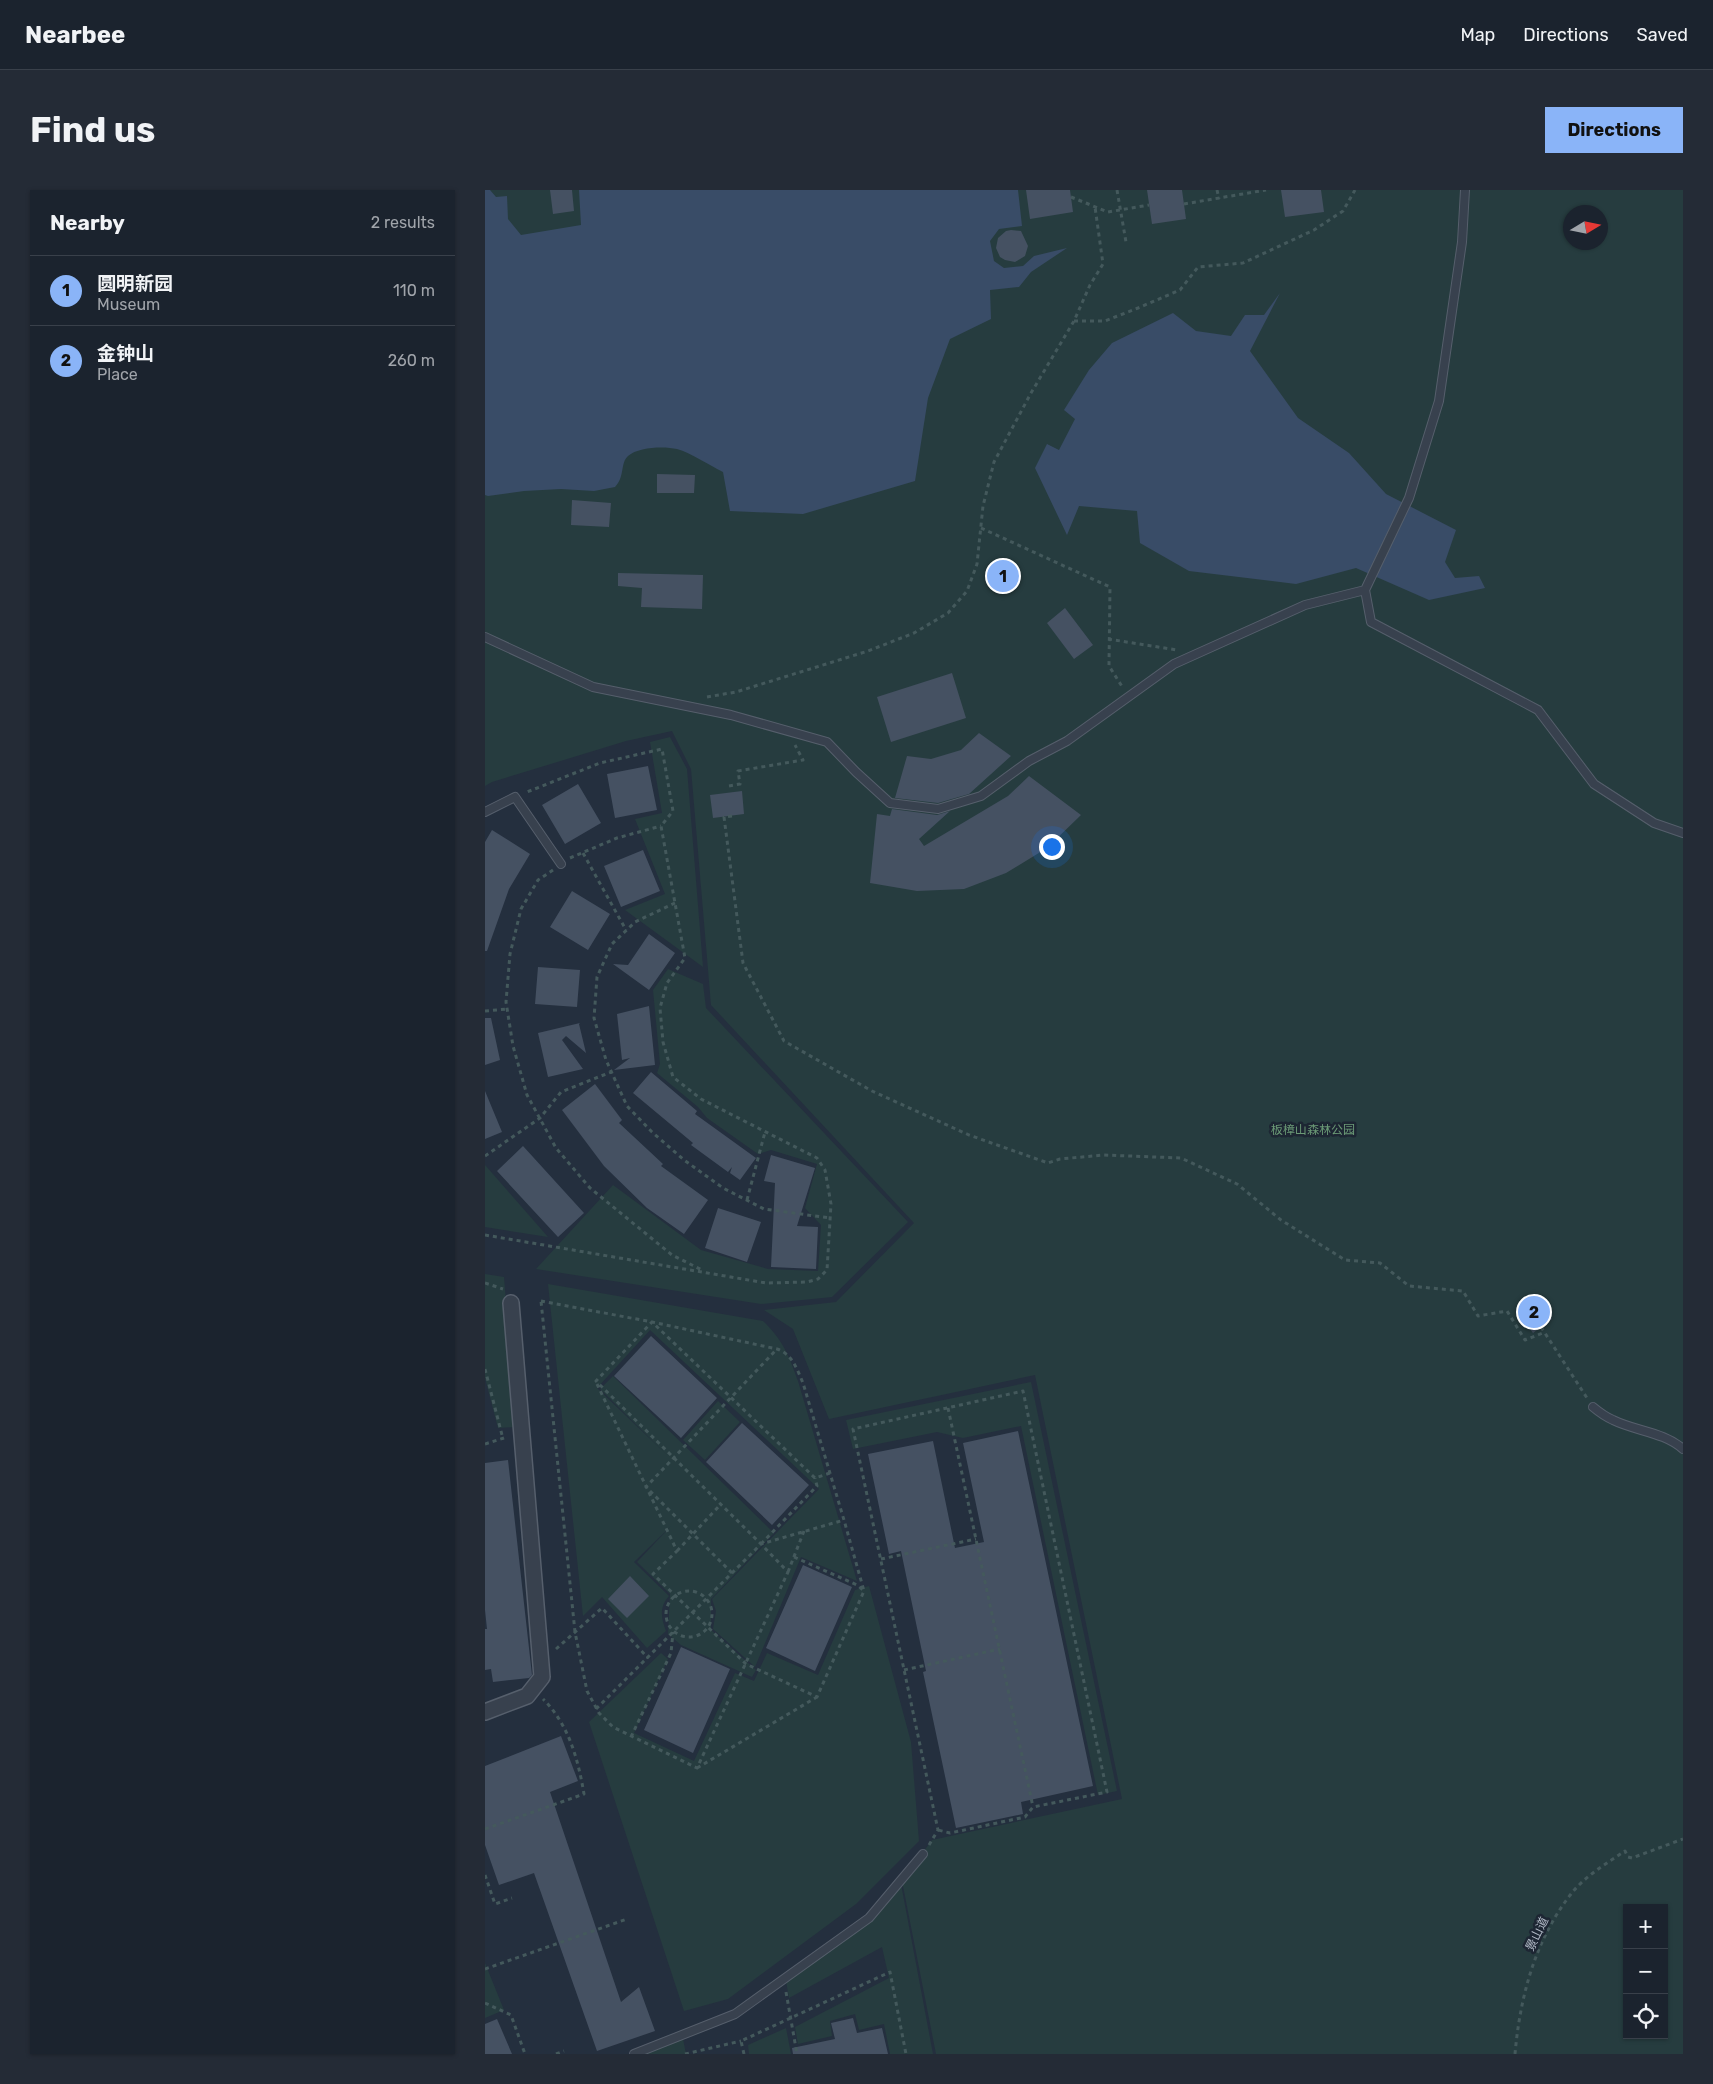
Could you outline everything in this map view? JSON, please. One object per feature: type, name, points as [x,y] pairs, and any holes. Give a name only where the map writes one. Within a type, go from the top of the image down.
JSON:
[{"type":"street","points":[[485,1712],[527,1696],[542,1677],[511,1303]]},
{"type":"lane","points":[[1465,190],[1462,242],[1439,400],[1409,498],[1365,590],[1371,622],[1538,710],[1594,784],[1654,823],[1683,833]]},
{"type":"lane","points":[[485,637],[593,687],[731,715],[827,742],[890,803],[938,810],[981,796],[1029,761],[1067,741],[1174,664],[1305,605],[1365,590]]},
{"type":"lane","points":[[485,812],[515,797],[561,864]]},
{"type":"lane","points":[[1593,1408],[1612,1420],[1663,1438],[1683,1449]]},
{"type":"lane","points":[[634,2054],[735,2014],[869,1918],[923,1854]]},
{"type":"path","points":[[1117,190],[1126,242]]},
{"type":"path","points":[[1217,190],[1219,199]]},
{"type":"path","points":[[1184,204],[1267,190]]},
{"type":"path","points":[[1074,321],[1105,321],[1180,290],[1198,267],[1243,262],[1314,230],[1343,210],[1355,190]]},
{"type":"path","points":[[1071,197],[1108,212],[1149,205]]},
{"type":"path","points":[[698,698],[736,692],[868,652],[914,633],[948,613],[967,591],[977,564],[983,506],[995,462],[1031,393],[1074,321],[1090,285],[1103,264],[1095,207]]},
{"type":"path","points":[[981,528],[1109,587],[1109,666],[1129,696]]},
{"type":"path","points":[[1109,639],[1198,653]]},
{"type":"path","points":[[729,786],[740,784],[738,770],[803,760],[787,731]]},
{"type":"path","points":[[515,797],[600,763],[662,749],[673,810],[661,826],[617,838],[561,864],[538,880],[521,909],[509,954],[506,1002],[513,1046],[527,1095],[556,1148],[590,1188],[672,1255],[706,1272]]},
{"type":"path","points":[[733,816],[724,817],[743,963],[783,1041],[872,1091],[969,1134],[1048,1163],[1060,1159],[1104,1155],[1181,1158],[1237,1184],[1281,1220],[1345,1260],[1380,1263],[1409,1286],[1463,1291],[1478,1316],[1507,1312],[1525,1340],[1545,1332]]},
{"type":"path","points":[[485,1235],[766,1283],[807,1282],[818,1279],[827,1270],[831,1204],[825,1170],[817,1158],[701,1099],[673,1077],[663,1042],[660,1008],[667,983],[685,958],[661,826]]},
{"type":"path","points":[[583,853],[626,930]]},
{"type":"path","points":[[675,903],[635,922],[626,930],[612,944],[597,977],[594,1018],[606,1060],[627,1106],[652,1132],[684,1160],[723,1188],[764,1209],[830,1218]]},
{"type":"path","points":[[485,1011],[508,1009]]},
{"type":"path","points":[[485,1156],[540,1118],[561,1092],[611,1072]]},
{"type":"path","points":[[747,1200],[765,1132]]},
{"type":"path","points":[[541,1301],[652,1322],[784,1351],[794,1363],[803,1383],[864,1591],[817,1697],[697,1768],[613,1727],[596,1709],[587,1692],[575,1632],[541,1301]]},
{"type":"path","points":[[596,1381],[652,1322]]},
{"type":"path","points":[[596,1709],[817,1486],[815,1478],[652,1322]]},
{"type":"path","points":[[1541,1327],[1593,1408]]},
{"type":"path","points":[[646,1487],[777,1349]]},
{"type":"path","points":[[485,1369],[503,1439]]},
{"type":"path","points":[[596,1381],[787,1572]]},
{"type":"path","points":[[596,1381],[677,1551]]},
{"type":"path","points":[[923,1854],[938,1830],[853,1429],[1023,1391],[1107,1792],[1033,1807],[1025,1817],[950,1833],[938,1830]]},
{"type":"path","points":[[948,1408],[1033,1807]]},
{"type":"path","points":[[485,1444],[522,1434]]},
{"type":"path","points":[[815,1478],[830,1473]]},
{"type":"path","points":[[646,1487],[732,1572]]},
{"type":"path","points":[[721,1504],[653,1574],[746,1664],[817,1697]]},
{"type":"path","points":[[761,1544],[844,1520]]},
{"type":"path","points":[[697,1768],[746,1664],[804,1532]]},
{"type":"path","points":[[881,1559],[976,1539]]},
{"type":"path","points":[[794,1557],[857,1585],[864,1591]]},
{"type":"path","points":[[631,1737],[671,1653],[673,1632],[666,1619],[668,1604],[675,1595],[685,1591],[693,1591],[706,1599],[712,1613],[712,1621],[708,1628],[695,1637],[687,1638],[673,1632]]},
{"type":"path","points":[[541,1662],[602,1608],[647,1658]]},
{"type":"path","points":[[905,1670],[999,1649]]},
{"type":"path","points":[[485,1829],[584,1794],[578,1765],[565,1728],[559,1717],[543,1698]]},
{"type":"path","name":"景山道","points":[[1515,2054],[1522,2001],[1536,1954],[1551,1923],[1572,1892],[1599,1869],[1625,1852],[1628,1857],[1632,1858],[1683,1839]]},
{"type":"path","points":[[485,1875],[495,1904],[513,1898]]},
{"type":"path","points":[[485,1969],[627,1919]]},
{"type":"path","points":[[685,2054],[741,2041],[890,1972],[906,2054]]},
{"type":"path","points":[[784,1979],[797,2054]]},
{"type":"path","points":[[485,2004],[511,2015],[525,2054]]},
{"type":"path","points":[[741,2041],[743,2054]]},
{"type":"path","points":[[556,2054],[563,2051]]},
{"type":"green space","name":"板樟山森林公园","points":[[485,190],[1683,190],[1683,2054],[936,2054],[902,1881],[932,1840],[1122,1799],[1035,1375],[829,1419],[793,1329],[764,1310],[836,1302],[914,1223],[711,1005],[691,769],[672,731],[626,741],[492,782],[485,786]]},
{"type":"green space","points":[[670,737],[687,769],[703,967],[625,910],[665,894],[635,819],[662,813],[650,742]]},
{"type":"green space","points":[[668,969],[703,984],[706,1008],[908,1222],[832,1297],[761,1304],[536,1269],[613,1185],[701,1250],[768,1269],[818,1271],[821,1225],[805,1208],[817,1164],[771,1150],[758,1154],[707,1118],[698,1107],[657,1073],[660,1064],[653,990]]},
{"type":"green space","points":[[485,1165],[548,1237],[485,1227]]},
{"type":"green space","points":[[485,1274],[504,1277],[516,1427],[498,1428],[485,1378]]},
{"type":"green space","points":[[548,1284],[763,1321],[776,1335],[785,1349],[798,1381],[857,1581],[801,1557],[755,1667],[713,1629],[716,1611],[712,1599],[819,1489],[650,1330],[597,1388],[668,1456],[600,1389],[613,1376],[774,1533],[711,1599],[711,1630],[756,1670],[752,1677],[681,1645],[668,1634],[670,1594],[637,1562],[671,1526],[634,1562],[669,1596],[662,1608],[666,1631],[647,1648],[602,1597],[583,1616]]},
{"type":"green space","points":[[1031,1382],[1117,1791],[1098,1795],[1021,1426],[963,1438],[937,1432],[853,1449],[846,1420]]},
{"type":"green space","points":[[718,1401],[740,1422],[705,1460],[683,1440]]},
{"type":"green space","points":[[869,1586],[911,1742],[919,1841],[856,1904],[728,1999],[684,2011],[589,1722],[661,1653],[668,1659],[634,1733],[694,1761],[735,1673],[754,1681],[767,1653],[818,1675],[855,1590]]},
{"type":"green space","points":[[901,1884],[933,2054],[890,2054],[884,2024],[859,2030],[855,2014],[830,2021],[832,2036],[798,2044],[795,2027],[889,1978],[882,1947],[789,1998],[786,1981],[869,1919]]},
{"type":"green space","points":[[485,1963],[504,2010],[485,2018]]},
{"type":"green space","points":[[786,2028],[791,2054],[749,2054],[748,2045]]},
{"type":"green space","points":[[683,2039],[686,2054],[644,2054]]},
{"type":"water","points":[[485,190],[490,190],[496,197],[507,196],[508,219],[521,235],[581,225],[579,190],[1018,190],[1022,226],[999,229],[990,241],[994,261],[1004,268],[1023,266],[1034,256],[1067,248],[1031,272],[1019,287],[990,290],[991,319],[950,339],[928,398],[915,481],[803,514],[730,511],[723,472],[677,449],[658,448],[644,449],[628,456],[624,462],[620,479],[615,487],[594,491],[561,489],[524,491],[488,496],[485,495]]},
{"type":"water","points":[[1280,293],[1250,351],[1298,418],[1349,453],[1386,494],[1456,530],[1445,562],[1455,578],[1479,576],[1485,588],[1429,600],[1356,568],[1296,584],[1189,571],[1140,543],[1137,511],[1079,506],[1067,535],[1035,468],[1047,444],[1059,450],[1075,419],[1064,410],[1089,370],[1112,343],[1173,313],[1196,331],[1231,336],[1245,315],[1264,315]]},
{"type":"building","points":[[550,190],[572,190],[574,211],[553,214]]},
{"type":"building","points":[[1026,190],[1070,190],[1073,212],[1030,219]]},
{"type":"building","points":[[1147,190],[1182,190],[1186,219],[1152,224]]},
{"type":"building","points":[[1281,190],[1321,190],[1324,212],[1285,217]]},
{"type":"building","points":[[1006,231],[1021,231],[1028,246],[1025,256],[1015,262],[1000,257],[996,248],[998,238]]},
{"type":"building","points":[[657,474],[695,475],[694,493],[657,493]]},
{"type":"building","points":[[572,500],[611,503],[609,527],[571,525]]},
{"type":"building","points":[[618,573],[703,575],[702,609],[641,607],[642,588],[618,586]]},
{"type":"building","points":[[1065,608],[1093,645],[1074,659],[1047,623]]},
{"type":"building","points":[[952,673],[966,718],[891,742],[877,697]]},
{"type":"building","points":[[979,733],[1011,756],[969,794],[938,803],[895,798],[907,756],[931,759],[961,750]]},
{"type":"building","points":[[648,766],[657,810],[615,818],[607,774]]},
{"type":"building","points":[[1029,776],[1081,815],[1047,848],[1006,873],[964,889],[917,891],[870,883],[877,814],[890,816],[892,809],[937,815],[950,811],[919,839],[924,846],[1008,796]]},
{"type":"building","points":[[578,784],[601,823],[565,844],[542,805]]},
{"type":"building","points":[[742,791],[744,814],[713,818],[710,795]]},
{"type":"building","points":[[492,830],[530,854],[509,889],[487,951],[485,951],[485,842]]},
{"type":"building","points":[[643,850],[660,891],[621,907],[604,866]]},
{"type":"building","points":[[572,891],[610,914],[588,950],[550,927]]},
{"type":"building","points":[[649,934],[675,953],[649,990],[613,964],[628,965]]},
{"type":"building","points":[[538,967],[580,970],[577,1007],[535,1004]]},
{"type":"building","points":[[649,1006],[655,1065],[614,1070],[630,1058],[622,1060],[617,1014]]},
{"type":"building","points":[[485,1018],[491,1018],[500,1060],[485,1065]]},
{"type":"building","points":[[580,1023],[586,1053],[566,1036],[562,1040],[583,1069],[548,1077],[538,1033]]},
{"type":"building","points":[[651,1072],[697,1111],[695,1114],[756,1158],[740,1180],[730,1173],[732,1167],[728,1172],[691,1145],[693,1143],[633,1093]]},
{"type":"building","points":[[595,1084],[622,1120],[619,1123],[663,1164],[661,1166],[708,1200],[684,1234],[647,1208],[604,1166],[562,1110]]},
{"type":"building","points":[[485,1091],[502,1132],[485,1139]]},
{"type":"building","points":[[523,1146],[584,1213],[558,1237],[497,1171]]},
{"type":"building","points":[[771,1155],[815,1168],[797,1226],[818,1227],[816,1269],[771,1267],[775,1183],[764,1181]]},
{"type":"building","points":[[718,1208],[761,1222],[747,1262],[705,1248]]},
{"type":"building","points":[[1536,1299],[1552,1319],[1533,1333],[1518,1313]]},
{"type":"building","points":[[651,1336],[717,1398],[681,1438],[614,1376]]},
{"type":"building","points":[[742,1423],[809,1485],[772,1525],[706,1462]]},
{"type":"building","points":[[1018,1431],[1093,1786],[1021,1802],[1023,1814],[956,1828],[923,1672],[926,1671],[901,1551],[889,1554],[868,1454],[933,1441],[955,1548],[984,1542],[963,1443]]},
{"type":"building","points":[[508,1460],[532,1675],[529,1678],[493,1682],[491,1669],[485,1670],[485,1629],[487,1629],[485,1610],[485,1463]]},
{"type":"building","points":[[803,1565],[852,1587],[815,1671],[766,1648]]},
{"type":"building","points":[[630,1576],[649,1596],[627,1618],[608,1599]]},
{"type":"building","points":[[681,1647],[730,1669],[693,1753],[644,1730]]},
{"type":"building","points":[[561,1736],[578,1781],[550,1792],[621,2002],[639,1987],[655,2031],[597,2051],[534,1873],[499,1885],[485,1845],[485,1766]]},
{"type":"building","points":[[853,2018],[857,2033],[882,2028],[888,2054],[793,2054],[792,2048],[835,2039],[831,2023]]},
{"type":"building","points":[[497,2019],[512,2054],[485,2054],[485,2024]]},
{"type":"place","name":"圆明新园","points":[[1003,576]]},
{"type":"place","name":"金钟山","points":[[1534,1312]]}]
